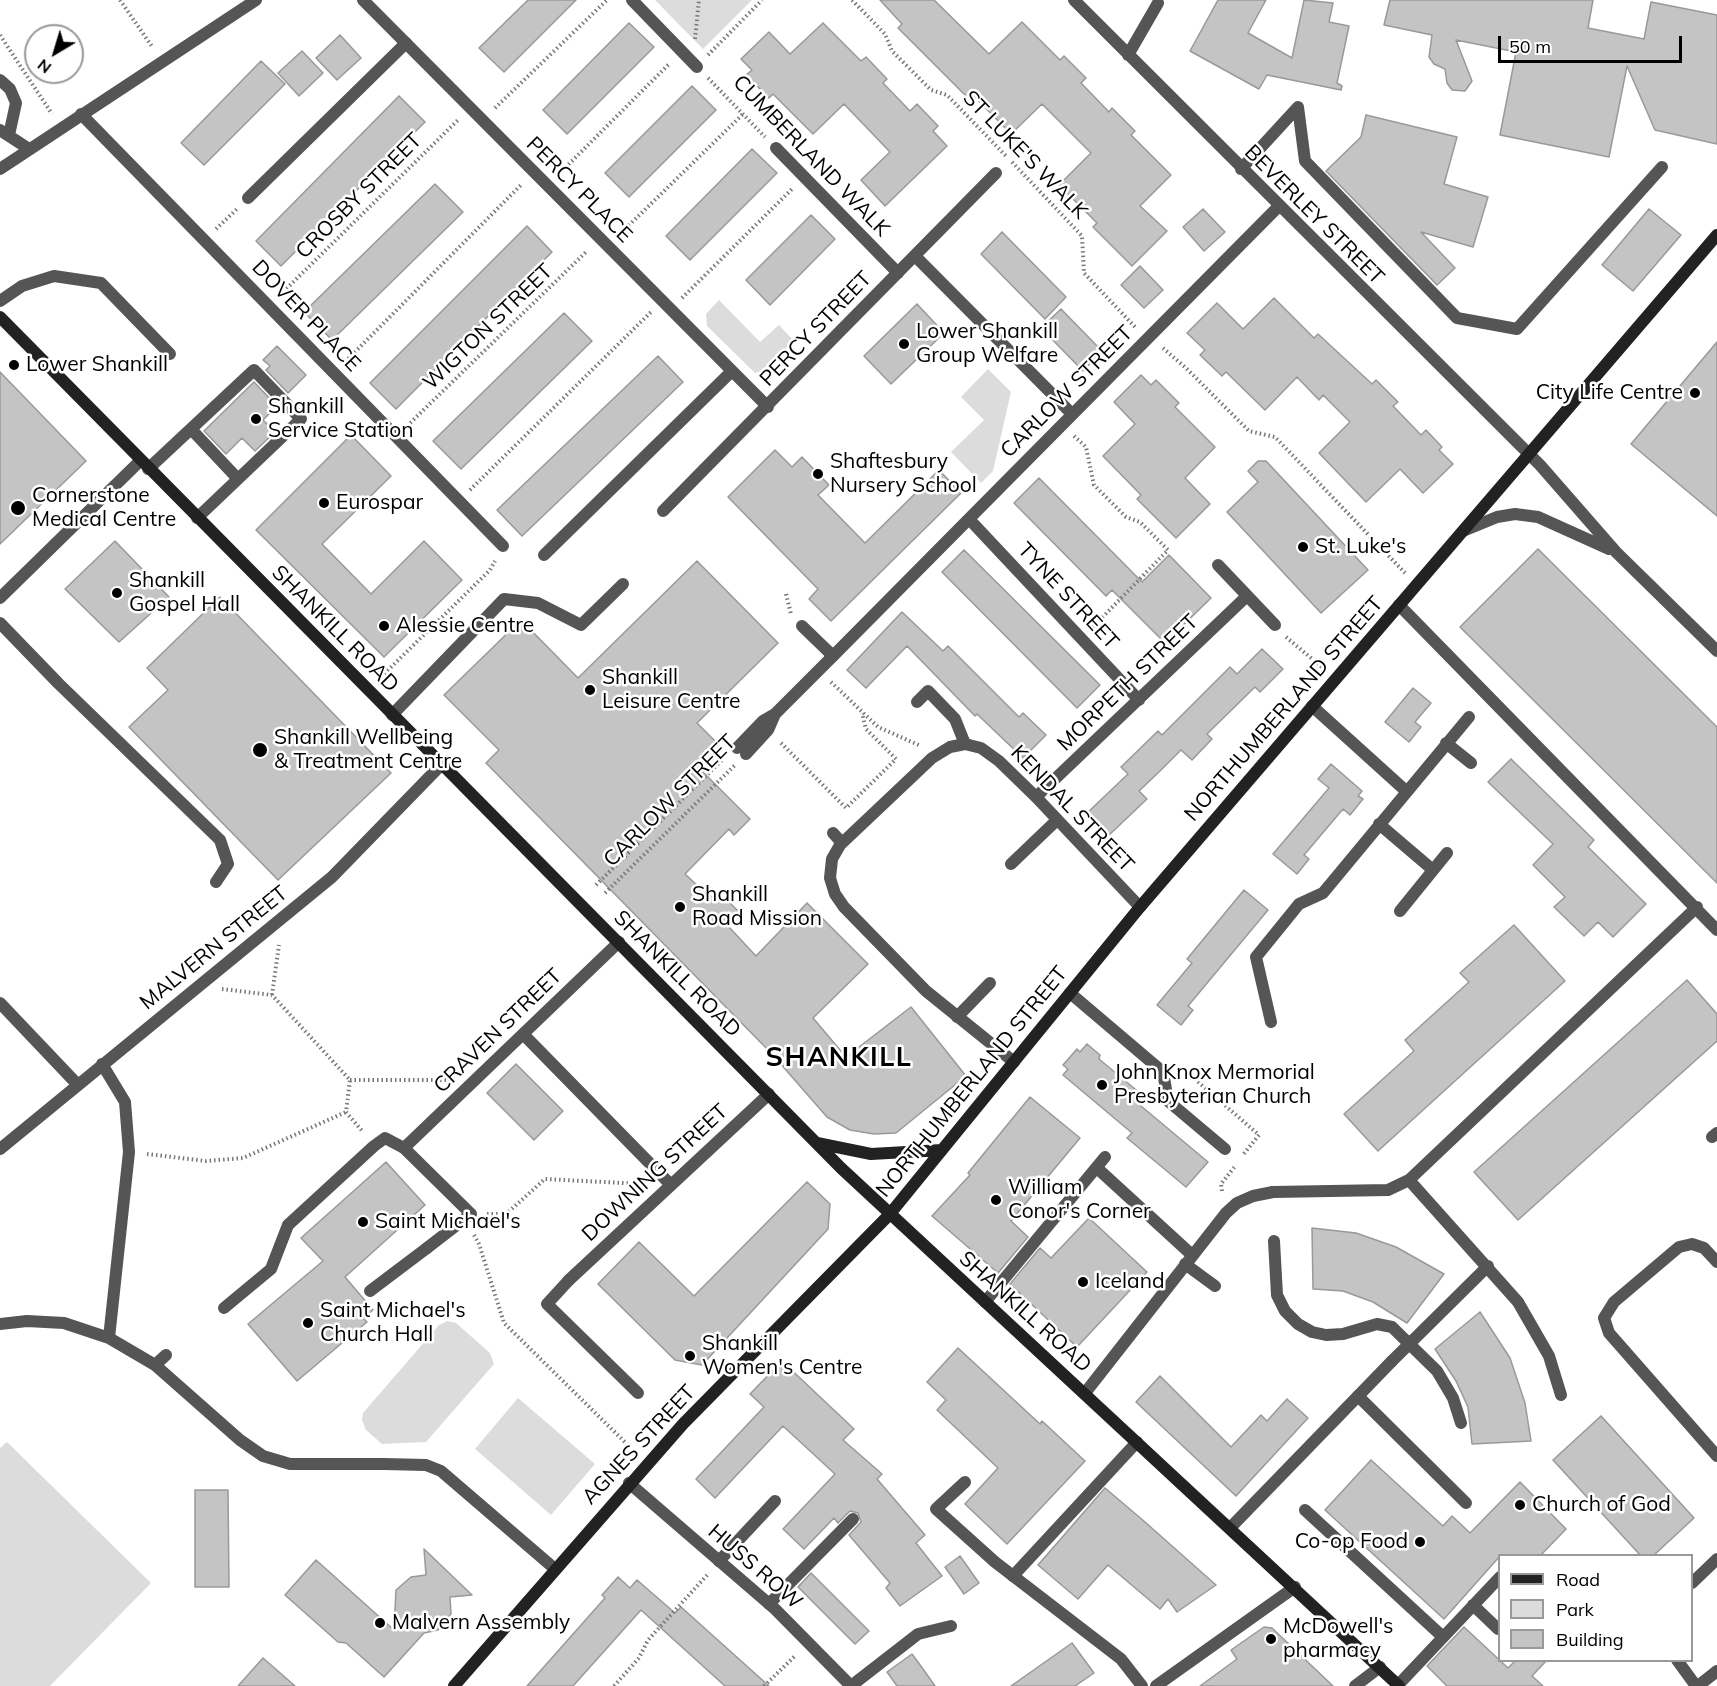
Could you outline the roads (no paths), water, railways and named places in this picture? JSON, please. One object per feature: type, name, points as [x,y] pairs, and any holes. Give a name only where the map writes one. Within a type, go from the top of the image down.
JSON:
[{"type":"main road","name":"NORTHUMBERLAND STREET","points":[[889,1215],[1140,907],[1717,235]]},
{"type":"main road","name":"SHANKILL ROAD","points":[[0,317],[889,1215],[1231,1527],[1399,1685]]},
{"type":"main road","points":[[817,1143],[871,1154],[942,1150]]},
{"type":"main road","name":"AGNES STREET","points":[[454,1686],[629,1483],[889,1215]]},
{"type":"street","points":[[0,170],[81,114],[256,0]]},
{"type":"street","name":"PERCY PLACE","points":[[363,0],[768,407]]},
{"type":"street","points":[[632,0],[697,67]]},
{"type":"street","name":"BEVERLEY STREET","points":[[1074,0],[1240,169],[1529,455],[1616,552],[1716,647]]},
{"type":"street","points":[[1128,55],[1158,3]]},
{"type":"street","points":[[248,198],[406,43]]},
{"type":"street","points":[[0,80],[10,89],[16,103],[5,132],[29,149]]},
{"type":"street","points":[[1240,169],[1298,107],[1305,161],[1457,318],[1517,329],[1662,167]]},
{"type":"street","name":"DOVER PLACE","points":[[81,114],[503,546]]},
{"type":"street","name":"CUMBERLAND WALK","points":[[776,148],[898,273]]},
{"type":"street","name":"PERCY STREET","points":[[663,511],[768,407],[996,173]]},
{"type":"street","name":"CARLOW STREET","points":[[775,714],[768,730],[741,751],[763,722],[775,714],[820,670],[1278,207]]},
{"type":"street","points":[[915,256],[1072,414]]},
{"type":"street","points":[[0,301],[22,286],[54,276],[101,283],[170,354]]},
{"type":"street","points":[[0,598],[144,465],[191,429],[254,370],[301,419],[197,518]]},
{"type":"street","name":"PERCY STREET","points":[[544,555],[732,371]]},
{"type":"street","points":[[191,429],[238,479]]},
{"type":"street","points":[[1463,531],[1497,517],[1515,514],[1538,517],[1616,552]]},
{"type":"street","name":"TYNE STREET","points":[[969,519],[1139,700]]},
{"type":"street","points":[[1218,565],[1275,625]]},
{"type":"street","points":[[392,715],[504,599],[538,603],[581,625],[623,584]]},
{"type":"street","name":"MORPETH STREET","points":[[1036,797],[1247,596]]},
{"type":"street","points":[[1399,604],[1717,930]]},
{"type":"street","points":[[0,623],[59,684],[220,840],[228,864],[216,882]]},
{"type":"street","points":[[802,626],[833,656]]},
{"type":"street","points":[[917,702],[927,691],[955,719],[965,744],[950,747],[932,758],[842,843],[832,859],[830,878],[835,894],[844,907],[926,991],[1014,1062]]},
{"type":"street","points":[[1312,706],[1406,790]]},
{"type":"street","points":[[1270,1022],[1256,957],[1299,904],[1323,893],[1406,790],[1469,717]]},
{"type":"street","points":[[1446,743],[1471,763]]},
{"type":"street","name":"KENDAL STREET","points":[[965,744],[981,748],[999,761],[1140,907]]},
{"type":"street","name":"MALVERN STREET","points":[[0,1149],[332,877],[441,765]]},
{"type":"street","points":[[1011,864],[1057,820]]},
{"type":"street","points":[[1379,824],[1433,870]]},
{"type":"street","points":[[832,833],[842,843]]},
{"type":"street","points":[[1400,911],[1447,854]]},
{"type":"street","points":[[1085,1393],[1189,1259],[1226,1213],[1237,1203],[1273,1192],[1388,1190],[1409,1180],[1697,907]]},
{"type":"street","name":"CRAVEN STREET","points":[[404,1148],[619,942]]},
{"type":"street","points":[[957,1017],[990,983]]},
{"type":"street","points":[[1070,993],[1163,1072],[1168,1101],[1225,1149]]},
{"type":"street","points":[[0,1003],[77,1084]]},
{"type":"street","points":[[523,1034],[671,1185]]},
{"type":"street","points":[[102,1064],[125,1102],[129,1152],[120,1211],[109,1338]]},
{"type":"street","name":"DOWNING STREET","points":[[638,1393],[547,1304],[569,1280],[769,1094]]},
{"type":"street","points":[[224,1308],[271,1269],[288,1225],[385,1138],[404,1148],[467,1217],[370,1291]]},
{"type":"street","points":[[985,1302],[1106,1157]]},
{"type":"street","points":[[1097,1168],[1215,1286]]},
{"type":"street","points":[[1409,1180],[1488,1266],[1537,1331],[1549,1356],[1561,1395]]},
{"type":"street","points":[[1275,1241],[1277,1295],[1285,1311],[1298,1324],[1312,1332],[1326,1335],[1343,1334],[1377,1324],[1392,1327],[1411,1343],[1437,1371],[1454,1398],[1461,1423]]},
{"type":"street","points":[[1717,1262],[1704,1248],[1692,1244],[1679,1247],[1614,1302],[1604,1318],[1608,1333],[1717,1456]]},
{"type":"street","points":[[1231,1527],[1488,1266]]},
{"type":"street","points":[[0,1324],[27,1321],[64,1323],[109,1338],[155,1365],[240,1440],[263,1456],[290,1464],[426,1465],[441,1471],[555,1569]]},
{"type":"street","points":[[155,1365],[166,1355]]},
{"type":"street","points":[[1358,1396],[1466,1503]]},
{"type":"street","points":[[1013,1576],[1137,1442]]},
{"type":"street","points":[[965,1482],[936,1509],[1013,1576],[1121,1659],[1142,1686]]},
{"type":"street","name":"HUSS ROW","points":[[629,1483],[769,1604],[851,1686]]},
{"type":"street","points":[[719,1561],[776,1501]]},
{"type":"street","points":[[1305,1510],[1443,1637]]},
{"type":"street","points":[[769,1604],[853,1519]]},
{"type":"street","points":[[1693,1582],[1717,1559]]},
{"type":"street","points":[[1399,1685],[1498,1579]]},
{"type":"street","points":[[1156,1686],[1295,1587]]},
{"type":"street","points":[[1473,1605],[1498,1629]]},
{"type":"street","points":[[851,1686],[918,1634],[951,1626]]},
{"type":"street","points":[[1679,1662],[1697,1686],[1717,1671]]},
{"type":"street","points":[[1355,1686],[1380,1667]]},
{"type":"place","name":"Lower Shankill Group Welfare","points":[[904,344]]},
{"type":"place","name":"Lower Shankill","points":[[14,365]]},
{"type":"place","name":"City Life Centre","points":[[1695,393]]},
{"type":"place","name":"Shankill Service Station","points":[[256,419]]},
{"type":"place","name":"Shaftesbury Nursery School","points":[[818,474]]},
{"type":"place","name":"Eurospar","points":[[324,503]]},
{"type":"place","name":"Cornerstone Medical Centre","points":[[18,508]]},
{"type":"place","name":"St. Luke's","points":[[1303,547]]},
{"type":"place","name":"Shankill Gospel Hall","points":[[117,593]]},
{"type":"place","name":"Alessie Centre","points":[[384,626]]},
{"type":"place","name":"Shankill Leisure Centre","points":[[590,690]]},
{"type":"place","name":"Shankill Wellbeing & Treatment Centre","points":[[260,750]]},
{"type":"place","name":"Shankill Road Mission","points":[[680,907]]},
{"type":"place","name":"John Knox Mermorial Presbyterian Church","points":[[1102,1085]]},
{"type":"place","name":"William Conor's Corner","points":[[996,1200]]},
{"type":"place","name":"Saint Michael's","points":[[363,1222]]},
{"type":"place","name":"Iceland","points":[[1083,1282]]},
{"type":"place","name":"Saint Michael's Church Hall","points":[[308,1323]]},
{"type":"place","name":"Shankill Women's Centre","points":[[690,1356]]},
{"type":"place","name":"Church of God","points":[[1520,1505]]},
{"type":"place","name":"Co-op Food","points":[[1420,1542]]},
{"type":"place","name":"Malvern Assembly","points":[[380,1623]]},
{"type":"place","name":"McDowell's pharmacy","points":[[1271,1639]]},
{"type":"district","name":"SHANKILL","points":[[839,1058]]}]
